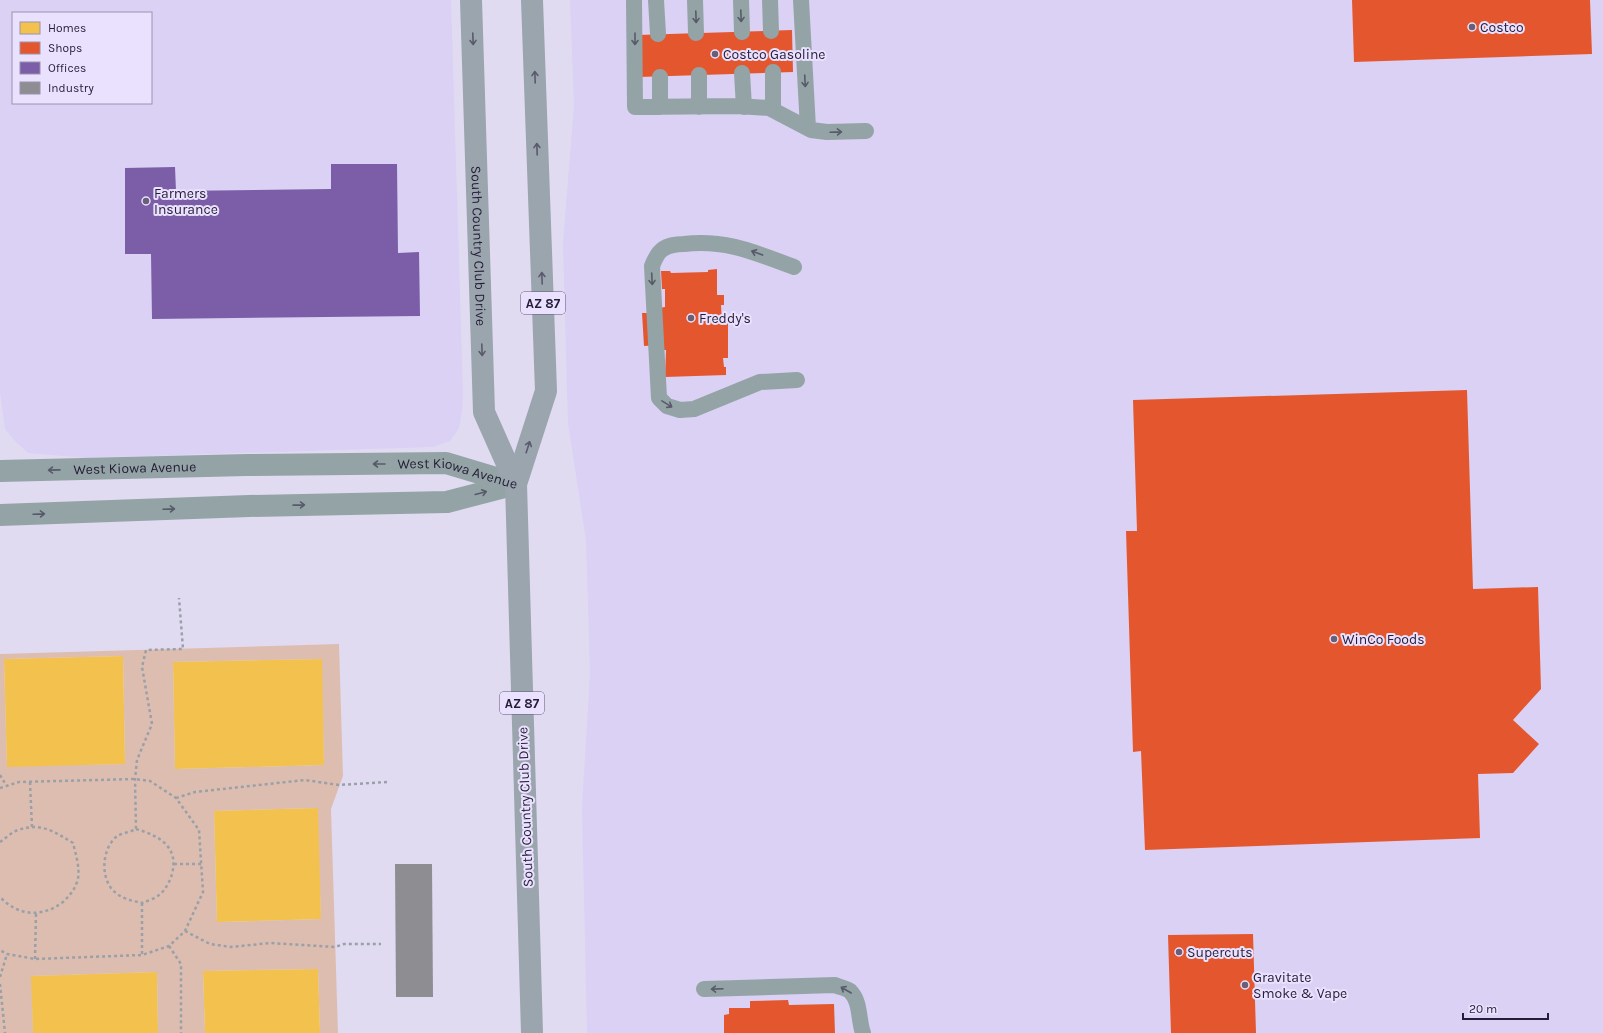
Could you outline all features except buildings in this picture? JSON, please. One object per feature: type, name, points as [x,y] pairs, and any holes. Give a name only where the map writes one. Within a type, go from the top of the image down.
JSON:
[{"type":"main road","name":"South Country Club Drive","points":[[471,0],[484,412],[516,484]]},
{"type":"main road","name":"South Country Club Drive","points":[[532,0],[546,391],[516,484],[532,1033]]},
{"type":"street","name":"West Kiowa Avenue","points":[[0,471],[247,465],[446,463],[516,484]]},
{"type":"street","name":"West Kiowa Avenue","points":[[0,515],[249,506],[447,502],[516,484]]},
{"type":"lane","points":[[634,0],[635,107],[769,108],[808,128],[827,132],[866,130]]},
{"type":"lane","points":[[656,0],[658,34]]},
{"type":"lane","points":[[695,0],[696,33]]},
{"type":"lane","points":[[741,0],[742,32]]},
{"type":"lane","points":[[770,0],[771,31]]},
{"type":"lane","points":[[801,0],[808,128]]},
{"type":"lane","points":[[772,72],[773,110]]},
{"type":"lane","points":[[742,73],[744,107]]},
{"type":"lane","points":[[699,75],[699,107]]},
{"type":"lane","points":[[660,77],[660,107]]},
{"type":"lane","points":[[794,267],[730,245],[697,242],[676,245],[663,249],[655,258],[652,266],[659,398],[667,406],[680,410],[694,409],[760,382],[797,380]]},
{"type":"lane","points":[[704,989],[835,985],[849,990],[858,1002],[859,1030]]},
{"type":"path","points":[[136,830],[135,779],[137,760],[152,724],[142,667],[146,650],[182,649],[179,598]]},
{"type":"path","points":[[0,775],[6,785]]},
{"type":"path","points":[[0,788],[19,782],[135,779],[150,781],[176,798],[199,830],[203,892],[185,931],[169,946],[142,955],[35,959],[7,954],[0,950]]},
{"type":"path","points":[[176,798],[195,792],[305,780],[339,785],[387,782]]},
{"type":"path","points":[[30,782],[32,827]]},
{"type":"path","points":[[0,842],[17,830],[32,827],[48,828],[73,843],[78,860],[78,882],[71,895],[54,908],[36,914],[15,909],[0,897]]},
{"type":"path","points":[[136,830],[153,834],[162,840],[172,852],[174,864],[170,882],[160,895],[142,903],[126,899],[115,892],[106,878],[104,858],[116,837],[136,830]]},
{"type":"path","points":[[174,864],[201,864]]},
{"type":"path","points":[[142,903],[142,955]]},
{"type":"path","points":[[35,959],[36,914]]},
{"type":"path","points":[[185,931],[210,944],[231,947],[270,943],[335,947],[344,944],[382,944]]},
{"type":"path","points":[[169,946],[181,964],[181,1033]]},
{"type":"path","points":[[0,977],[7,954]]},
{"type":"path","points":[[0,984],[5,1033]]},
{"type":"shaded area","points":[[0,0],[451,0],[463,394],[459,428],[450,441],[432,447],[86,458],[28,453],[5,429],[0,393]]},
{"type":"shaded area","points":[[570,0],[1603,0],[1603,1033],[587,1033],[582,807],[590,673],[586,540],[568,423],[563,243],[574,105]]},
{"type":"shaded area","points":[[339,644],[343,776],[331,809],[338,1033],[320,1033],[318,969],[203,971],[205,1033],[158,1033],[157,972],[32,976],[33,1033],[0,1033],[0,654]],"holes":[[[123,656],[125,764],[7,766],[4,659]],[[321,659],[324,765],[175,769],[173,662]],[[317,808],[321,919],[217,922],[214,811]]]},
{"type":"place","name":"Costco","points":[[1472,27]]},
{"type":"place","name":"Costco Gasoline","points":[[715,54]]},
{"type":"place","name":"Farmers Insurance","points":[[146,201]]},
{"type":"place","name":"Freddy's","points":[[691,318]]},
{"type":"place","name":"WinCo Foods","points":[[1334,639]]},
{"type":"place","name":"Supercuts","points":[[1179,952]]},
{"type":"place","name":"Gravitate Smoke & Vape","points":[[1245,985]]}]
